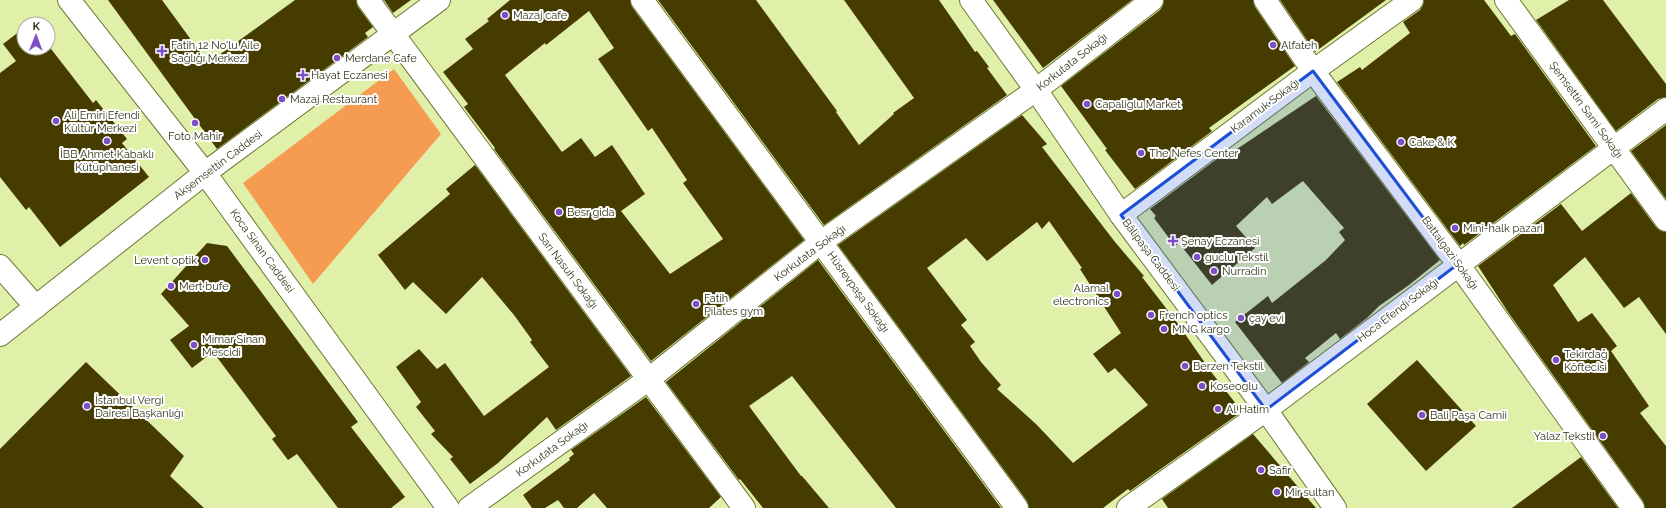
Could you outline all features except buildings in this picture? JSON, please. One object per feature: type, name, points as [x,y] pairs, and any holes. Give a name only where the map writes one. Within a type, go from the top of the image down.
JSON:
[{"type":"street","name":"Koca Sinan Caddesi","points":[[69,0],[206,173],[448,508]]},
{"type":"street","name":"Sarı Nasuh Sokağı","points":[[368,0],[744,508]]},
{"type":"street","name":"Akşemsettin Caddesi","points":[[0,335],[206,173],[439,0]]},
{"type":"street","name":"Hüsrevpaşa Sokağı","points":[[642,0],[1017,508]]},
{"type":"street","name":"Bâlipaşa Caddesi","points":[[971,0],[1036,90],[1121,215],[1266,410],[1335,508]]},
{"type":"street","name":"Korkutata Sokağı","points":[[469,508],[649,379],[821,242],[1036,90],[1152,0]]},
{"type":"street","name":"Battalgazi Sokağı","points":[[1265,0],[1313,70],[1458,264],[1633,508]]},
{"type":"street","name":"Karamuk Sokağı","points":[[1121,215],[1313,70],[1412,0]]},
{"type":"street","name":"Şemsettin Sami Sokağı","points":[[1506,0],[1666,220]]},
{"type":"street","name":"Hoca Efendi Sokağı","points":[[1128,508],[1266,410],[1458,264],[1666,109]]},
{"type":"street","points":[[0,266],[36,307]]},
{"type":"highlighted area","points":[[1313,71],[1458,264],[1266,410],[1121,215]]},
{"type":"shaded area","points":[[394,69],[441,134],[313,284],[243,183]]},
{"type":"place","name":"Mazaj cafe","points":[[505,15]]},
{"type":"place","name":"Alfateh","points":[[1273,45]]},
{"type":"place","name":"Fatih 12 No'lu Aile Sağlığı Merkezi","points":[[162,51]]},
{"type":"place","name":"Merdane Cafe","points":[[337,58]]},
{"type":"place","name":"Hayat Eczanesi","points":[[303,75]]},
{"type":"place","name":"Mazaj Restaurant","points":[[282,99]]},
{"type":"place","name":"Capaliglu Market","points":[[1087,104]]},
{"type":"place","name":"Ali Emiri Efendi Kültür Merkezi","points":[[56,121]]},
{"type":"place","name":"Foto Mahir","points":[[195,123]]},
{"type":"place","name":"İBB Ahmet Kabaklı Kütüphanesi","points":[[107,141]]},
{"type":"place","name":"Cake & K","points":[[1401,142]]},
{"type":"place","name":"The Nefes Center","points":[[1141,153]]},
{"type":"place","name":"Besr gida","points":[[559,212]]},
{"type":"place","name":"Mini-halk pazari","points":[[1455,228]]},
{"type":"place","name":"Şenay Eczanesi","points":[[1173,241]]},
{"type":"place","name":"guclu Tekstil","points":[[1197,257]]},
{"type":"place","name":"Levent optik","points":[[205,260]]},
{"type":"place","name":"Nurradin","points":[[1214,271]]},
{"type":"place","name":"Mert bufe","points":[[171,286]]},
{"type":"place","name":"Alamal electronics","points":[[1117,294]]},
{"type":"place","name":"Fatih Pilates gym","points":[[696,304]]},
{"type":"place","name":"French optics","points":[[1151,315]]},
{"type":"place","name":"çay evi","points":[[1241,318]]},
{"type":"place","name":"MNG kargo","points":[[1164,329]]},
{"type":"place","name":"Mimar Sinan Mescidi","points":[[194,345]]},
{"type":"place","name":"Tekirdağ Köftecisi","points":[[1556,360]]},
{"type":"place","name":"Berzen Tekstil","points":[[1185,366]]},
{"type":"place","name":"Koseoglu","points":[[1202,386]]},
{"type":"place","name":"İstanbul Vergi Dairesi Başkanlığı","points":[[87,406]]},
{"type":"place","name":"Al Hatim","points":[[1218,409]]},
{"type":"place","name":"Bali Paşa Camii","points":[[1422,415]]},
{"type":"place","name":"Yalaz Tekstil","points":[[1603,436]]},
{"type":"place","name":"Safir","points":[[1261,470]]},
{"type":"place","name":"Mir sultan","points":[[1277,492]]}]
